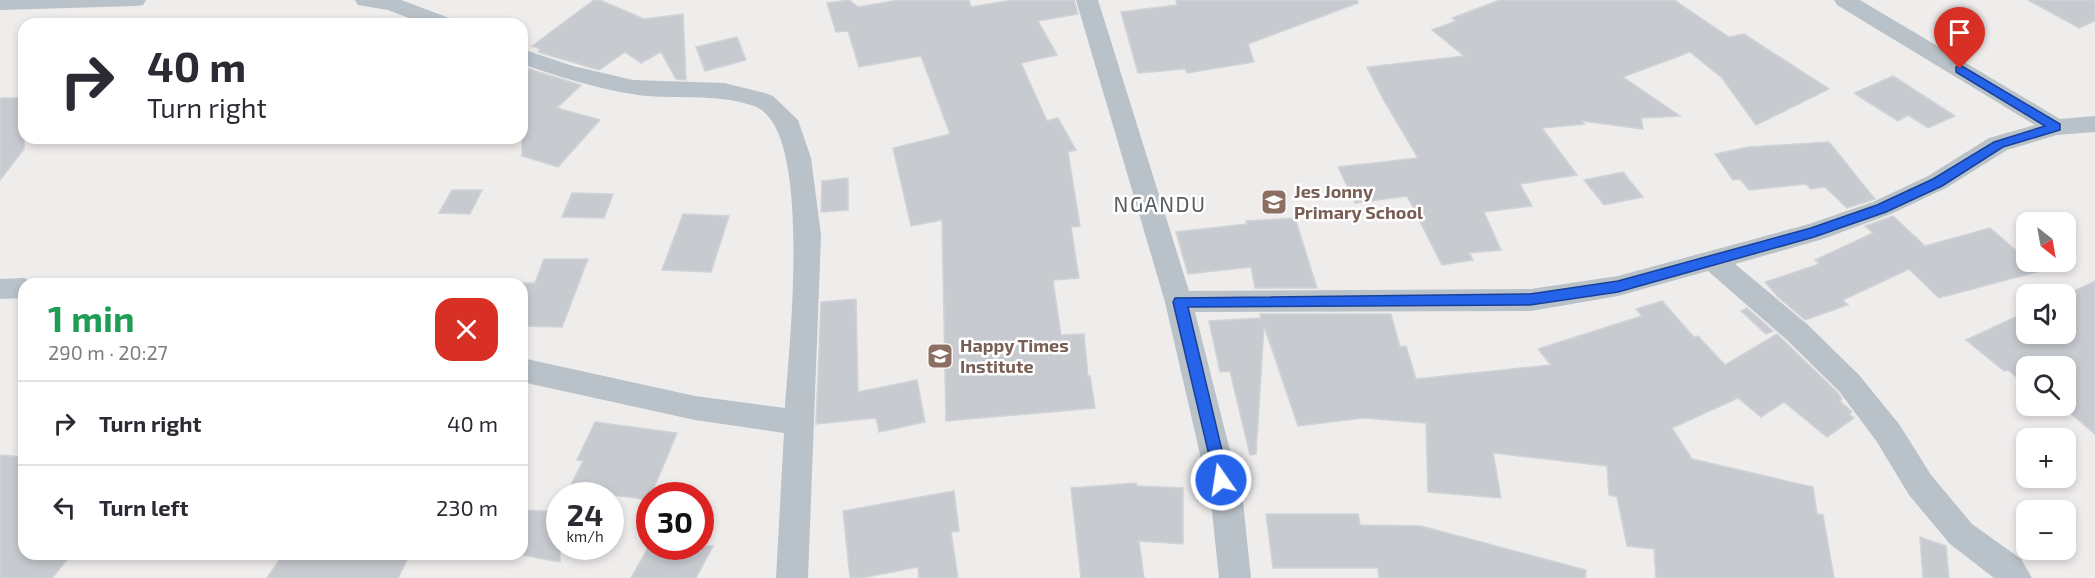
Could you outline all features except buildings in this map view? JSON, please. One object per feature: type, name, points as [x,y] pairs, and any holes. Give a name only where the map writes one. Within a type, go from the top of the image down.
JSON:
[{"type":"street","points":[[0,4],[135,0]]},
{"type":"street","points":[[366,0],[435,13]]},
{"type":"street","points":[[1087,0],[1179,302],[1227,502],[1236,578]]},
{"type":"street","points":[[1845,0],[2056,127]]},
{"type":"street","points":[[528,58],[568,72],[633,87],[724,92],[765,101],[786,120],[799,158],[808,235],[792,578]]},
{"type":"street","points":[[1179,302],[1530,300],[1618,286],[1814,232],[1882,208],[1938,183],[1998,144],[2056,127],[2095,124]]},
{"type":"street","points":[[1713,260],[1798,333],[1849,383],[1888,433],[1927,494],[1961,534],[2009,570],[2016,578]]},
{"type":"street","points":[[0,289],[18,288]]},
{"type":"street","points":[[528,371],[695,408],[801,423]]},
{"type":"place","name":"Jes Jonny Primary School","points":[[1274,202]]},
{"type":"place","name":"Happy Times Institute","points":[[940,356]]},
{"type":"district","name":"NGANDU","points":[[1160,205]]},
{"type":"route","points":[[1221,480],[1179,302],[1530,300],[1618,286],[1814,232],[1882,208],[1938,183],[1998,144],[2056,127],[1960,69]]}]
